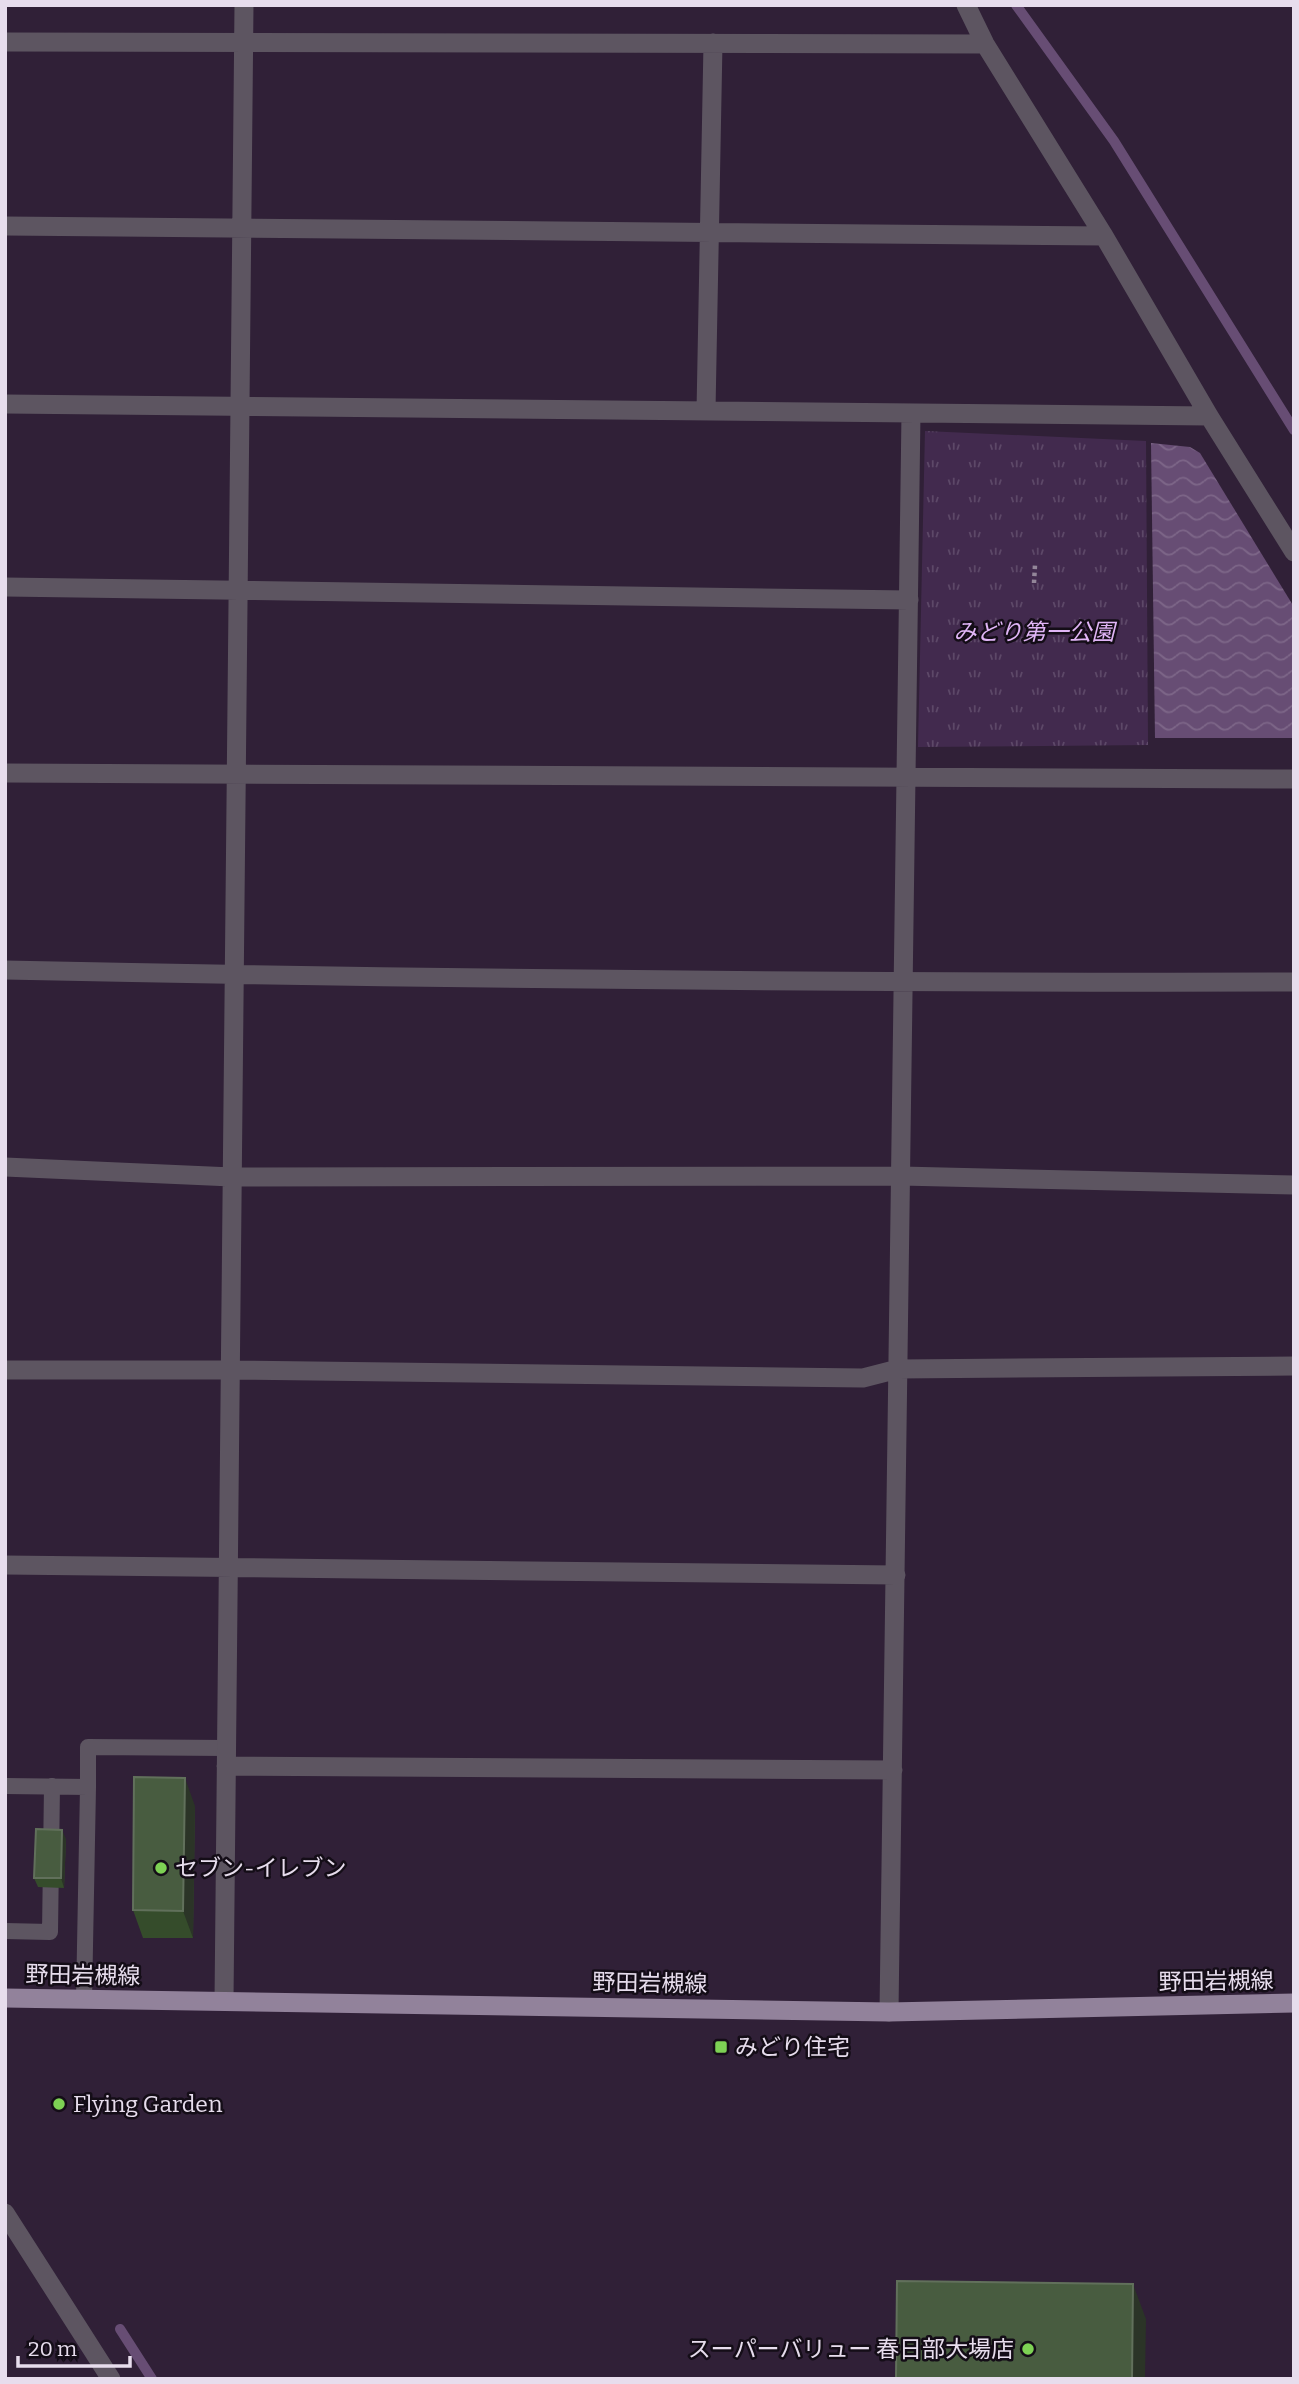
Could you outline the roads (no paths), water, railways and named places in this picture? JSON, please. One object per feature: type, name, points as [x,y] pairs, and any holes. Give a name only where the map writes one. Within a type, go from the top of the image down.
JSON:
[{"type":"main road","name":"野田岩槻線","points":[[5,1998],[889,2012],[1294,2003]]},
{"type":"street","points":[[224,2001],[244,5]]},
{"type":"street","points":[[965,5],[985,44],[1294,552]]},
{"type":"street","points":[[5,42],[985,44]]},
{"type":"street","points":[[706,411],[713,43]]},
{"type":"street","points":[[5,226],[1104,236]]},
{"type":"street","points":[[5,404],[1209,416]]},
{"type":"street","points":[[889,2012],[911,413]]},
{"type":"street","points":[[5,587],[909,600]]},
{"type":"street","points":[[5,773],[1294,779]]},
{"type":"street","points":[[5,970],[904,983],[1294,982]]},
{"type":"street","points":[[5,1167],[232,1177],[901,1176],[1294,1185]]},
{"type":"street","points":[[5,1370],[863,1378],[898,1369],[1294,1366]]},
{"type":"street","points":[[5,1565],[896,1575]]},
{"type":"street","points":[[227,1757],[892,1770]]},
{"type":"street","points":[[5,2213],[111,2379]]},
{"type":"lane","points":[[85,1999],[95,1864],[88,1787],[88,1747],[227,1757]]},
{"type":"lane","points":[[5,1786],[88,1787]]},
{"type":"lane","points":[[5,1931],[50,1932],[52,1786]]},
{"type":"water","points":[[1151,443],[1190,447],[1200,453],[1294,607],[1294,738],[1155,738]]},
{"type":"waterway","points":[[1016,5],[1114,141],[1294,430]]},
{"type":"waterway","points":[[120,2329],[152,2379]]},
{"type":"place","name":"セブン-イレブン","points":[[161,1868]]},
{"type":"place","name":"みどり住宅","points":[[721,2047]]},
{"type":"place","name":"Flying Garden","points":[[59,2104]]},
{"type":"place","name":"スーパーバリュー 春日部大場店","points":[[1028,2349]]},
{"type":"park label","name":"みどり第一公園","points":[[1034,632]]}]
